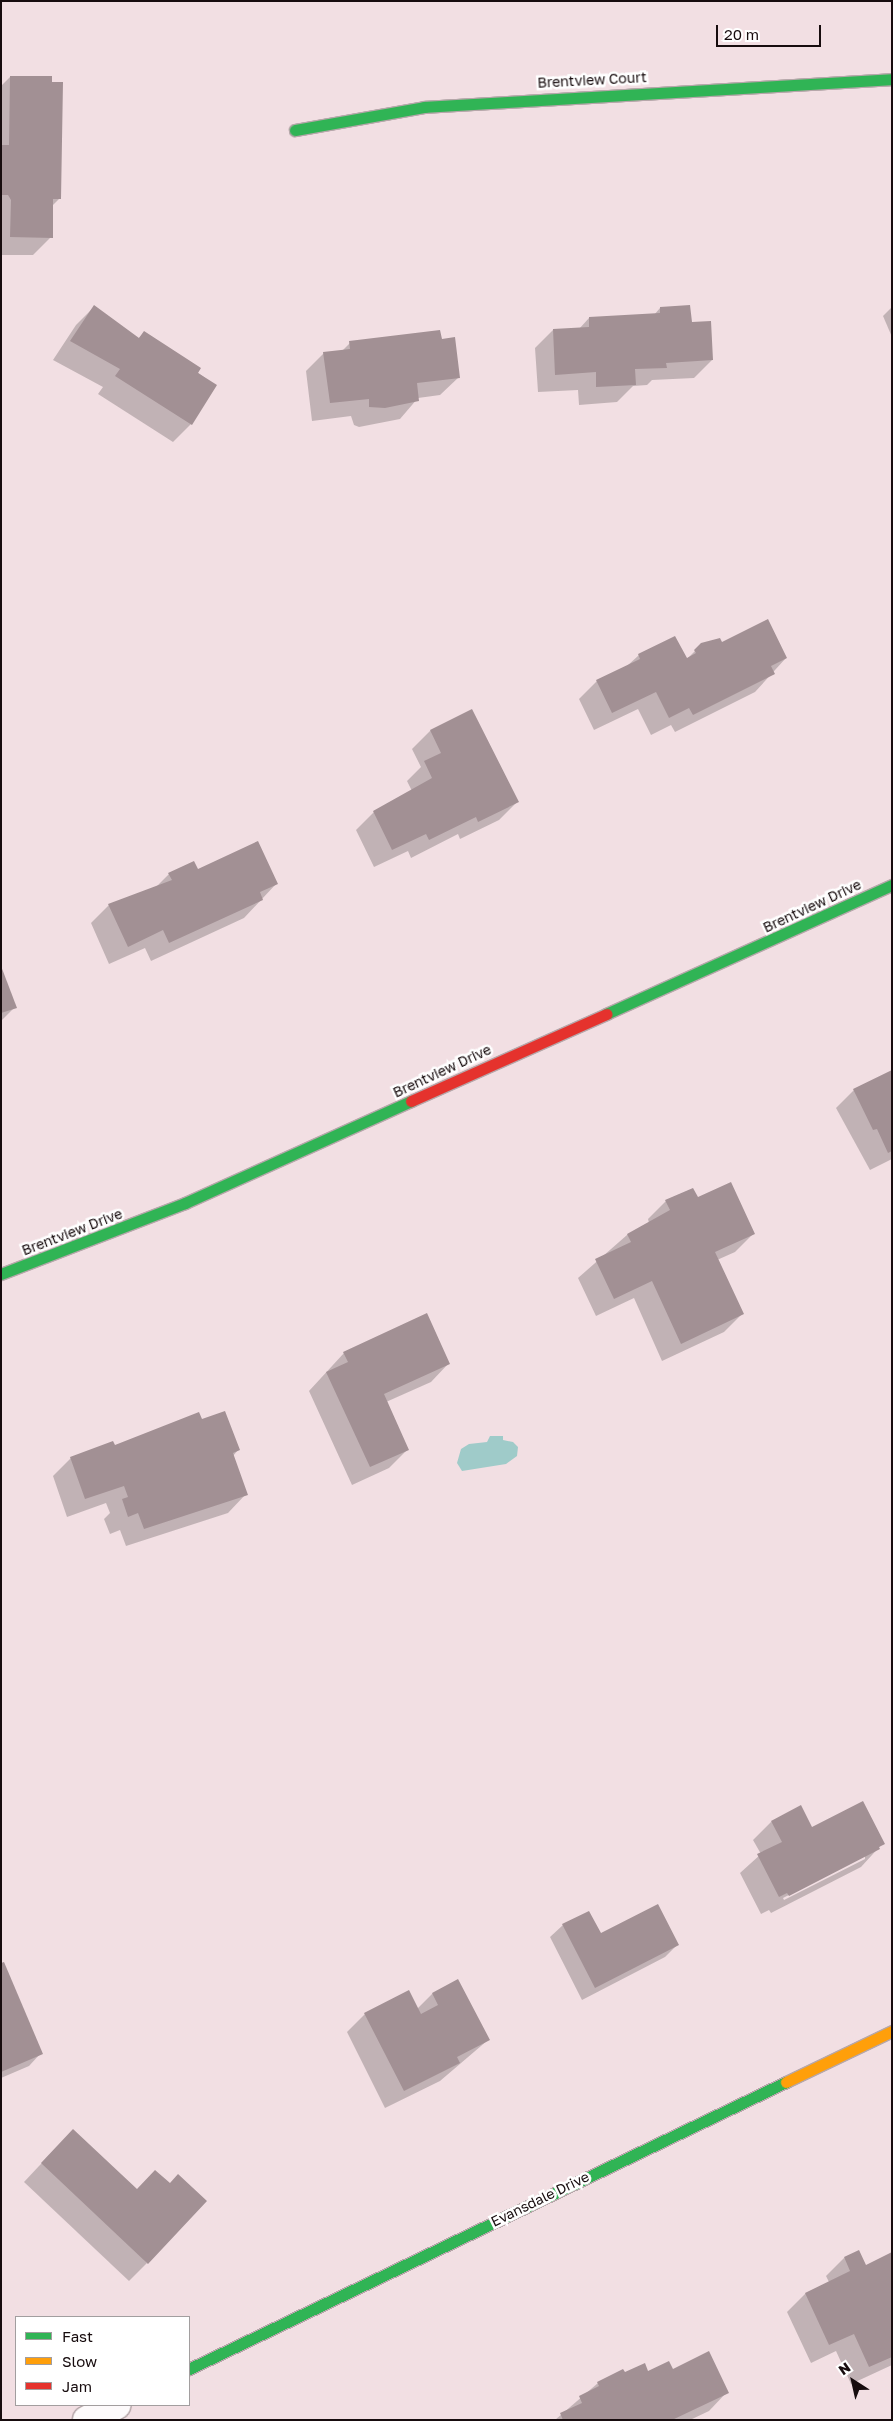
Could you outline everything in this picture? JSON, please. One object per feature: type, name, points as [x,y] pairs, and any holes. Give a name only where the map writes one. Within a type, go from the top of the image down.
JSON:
[{"type":"street","name":"Brentview Court","points":[[295,130],[424,107],[892,79]]},
{"type":"street","name":"Brentview Drive","points":[[1,1274],[185,1204],[892,885]]},
{"type":"street","name":"Evansdale Drive","points":[[190,2369],[892,2031]]},
{"type":"street","points":[[88,2420],[114,2406]]},
{"type":"water","points":[[490,1436],[503,1436],[503,1440],[513,1442],[518,1447],[517,1456],[506,1464],[462,1471],[457,1463],[461,1449],[469,1444],[487,1442]]},
{"type":"building","points":[[10,76],[52,76],[52,82],[63,82],[61,199],[53,199],[53,238],[10,237],[11,200],[8,195],[1,195],[1,145],[9,145]]},
{"type":"building","points":[[94,305],[139,338],[144,331],[201,368],[198,373],[217,385],[192,425],[115,376],[120,369],[70,341]]},
{"type":"building","points":[[690,305],[692,322],[711,321],[713,360],[666,363],[667,368],[635,369],[636,385],[596,387],[596,372],[555,375],[553,329],[589,327],[589,317],[660,313],[660,307]]},
{"type":"building","points":[[440,330],[442,339],[455,337],[460,378],[417,383],[419,401],[385,408],[369,407],[369,399],[330,403],[323,352],[350,349],[349,341]]},
{"type":"building","points":[[768,619],[787,658],[771,666],[775,674],[693,715],[689,708],[669,718],[656,692],[612,713],[596,680],[640,659],[638,654],[675,636],[687,658],[696,653],[694,650],[701,643],[720,638],[722,642]]},
{"type":"building","points":[[472,709],[519,802],[478,822],[476,817],[429,840],[426,834],[392,850],[373,811],[432,778],[424,761],[441,753],[430,730]]},
{"type":"building","points":[[258,841],[278,884],[260,892],[263,900],[169,943],[163,930],[128,947],[108,904],[172,880],[168,873],[194,861],[198,869]]},
{"type":"building","points":[[1,966],[17,1008],[1,1013]]},
{"type":"building","points":[[892,1070],[892,1151],[888,1153],[877,1129],[873,1130],[853,1089]]},
{"type":"building","points":[[731,1182],[755,1234],[715,1252],[744,1314],[681,1344],[652,1281],[614,1299],[595,1259],[631,1242],[627,1234],[670,1210],[665,1200],[693,1188],[698,1197]]},
{"type":"building","points":[[427,1313],[450,1364],[384,1394],[409,1450],[370,1467],[326,1372],[348,1362],[343,1352]]},
{"type":"building","points":[[225,1411],[240,1450],[233,1453],[248,1495],[144,1529],[138,1513],[128,1517],[122,1499],[128,1497],[124,1486],[85,1499],[70,1457],[113,1441],[115,1445],[199,1412],[202,1419]]},
{"type":"building","points":[[863,1801],[885,1844],[879,1847],[880,1849],[789,1896],[787,1893],[779,1897],[757,1854],[782,1842],[771,1821],[801,1805],[812,1827]]},
{"type":"building","points":[[658,1904],[679,1945],[595,1988],[562,1924],[589,1911],[601,1933]]},
{"type":"building","points":[[4,1962],[43,2054],[1,2072],[1,1963]]},
{"type":"building","points":[[458,1979],[490,2040],[457,2057],[460,2063],[404,2091],[364,2013],[409,1990],[421,2014],[438,2005],[432,1993]]},
{"type":"building","points":[[73,2129],[137,2189],[155,2170],[170,2183],[178,2174],[207,2201],[148,2264],[41,2163]]},
{"type":"building","points":[[859,2250],[866,2265],[892,2252],[892,2357],[869,2367],[854,2334],[829,2345],[805,2293],[850,2271],[844,2257]]},
{"type":"building","points":[[709,2351],[729,2393],[672,2420],[563,2420],[560,2413],[582,2403],[579,2396],[599,2386],[597,2382],[623,2369],[625,2372],[645,2363],[648,2371],[669,2361],[673,2369]]},
{"type":"traffic: fast","points":[[295,130],[424,107],[892,79]]},
{"type":"traffic: fast","points":[[606,1014],[892,885]]},
{"type":"traffic: fast","points":[[1,1274],[185,1203],[411,1101]]},
{"type":"traffic: fast","points":[[190,2369],[786,2082]]},
{"type":"traffic: slow","points":[[786,2082],[892,2031]]},
{"type":"traffic: jam","points":[[411,1101],[606,1014]]}]
